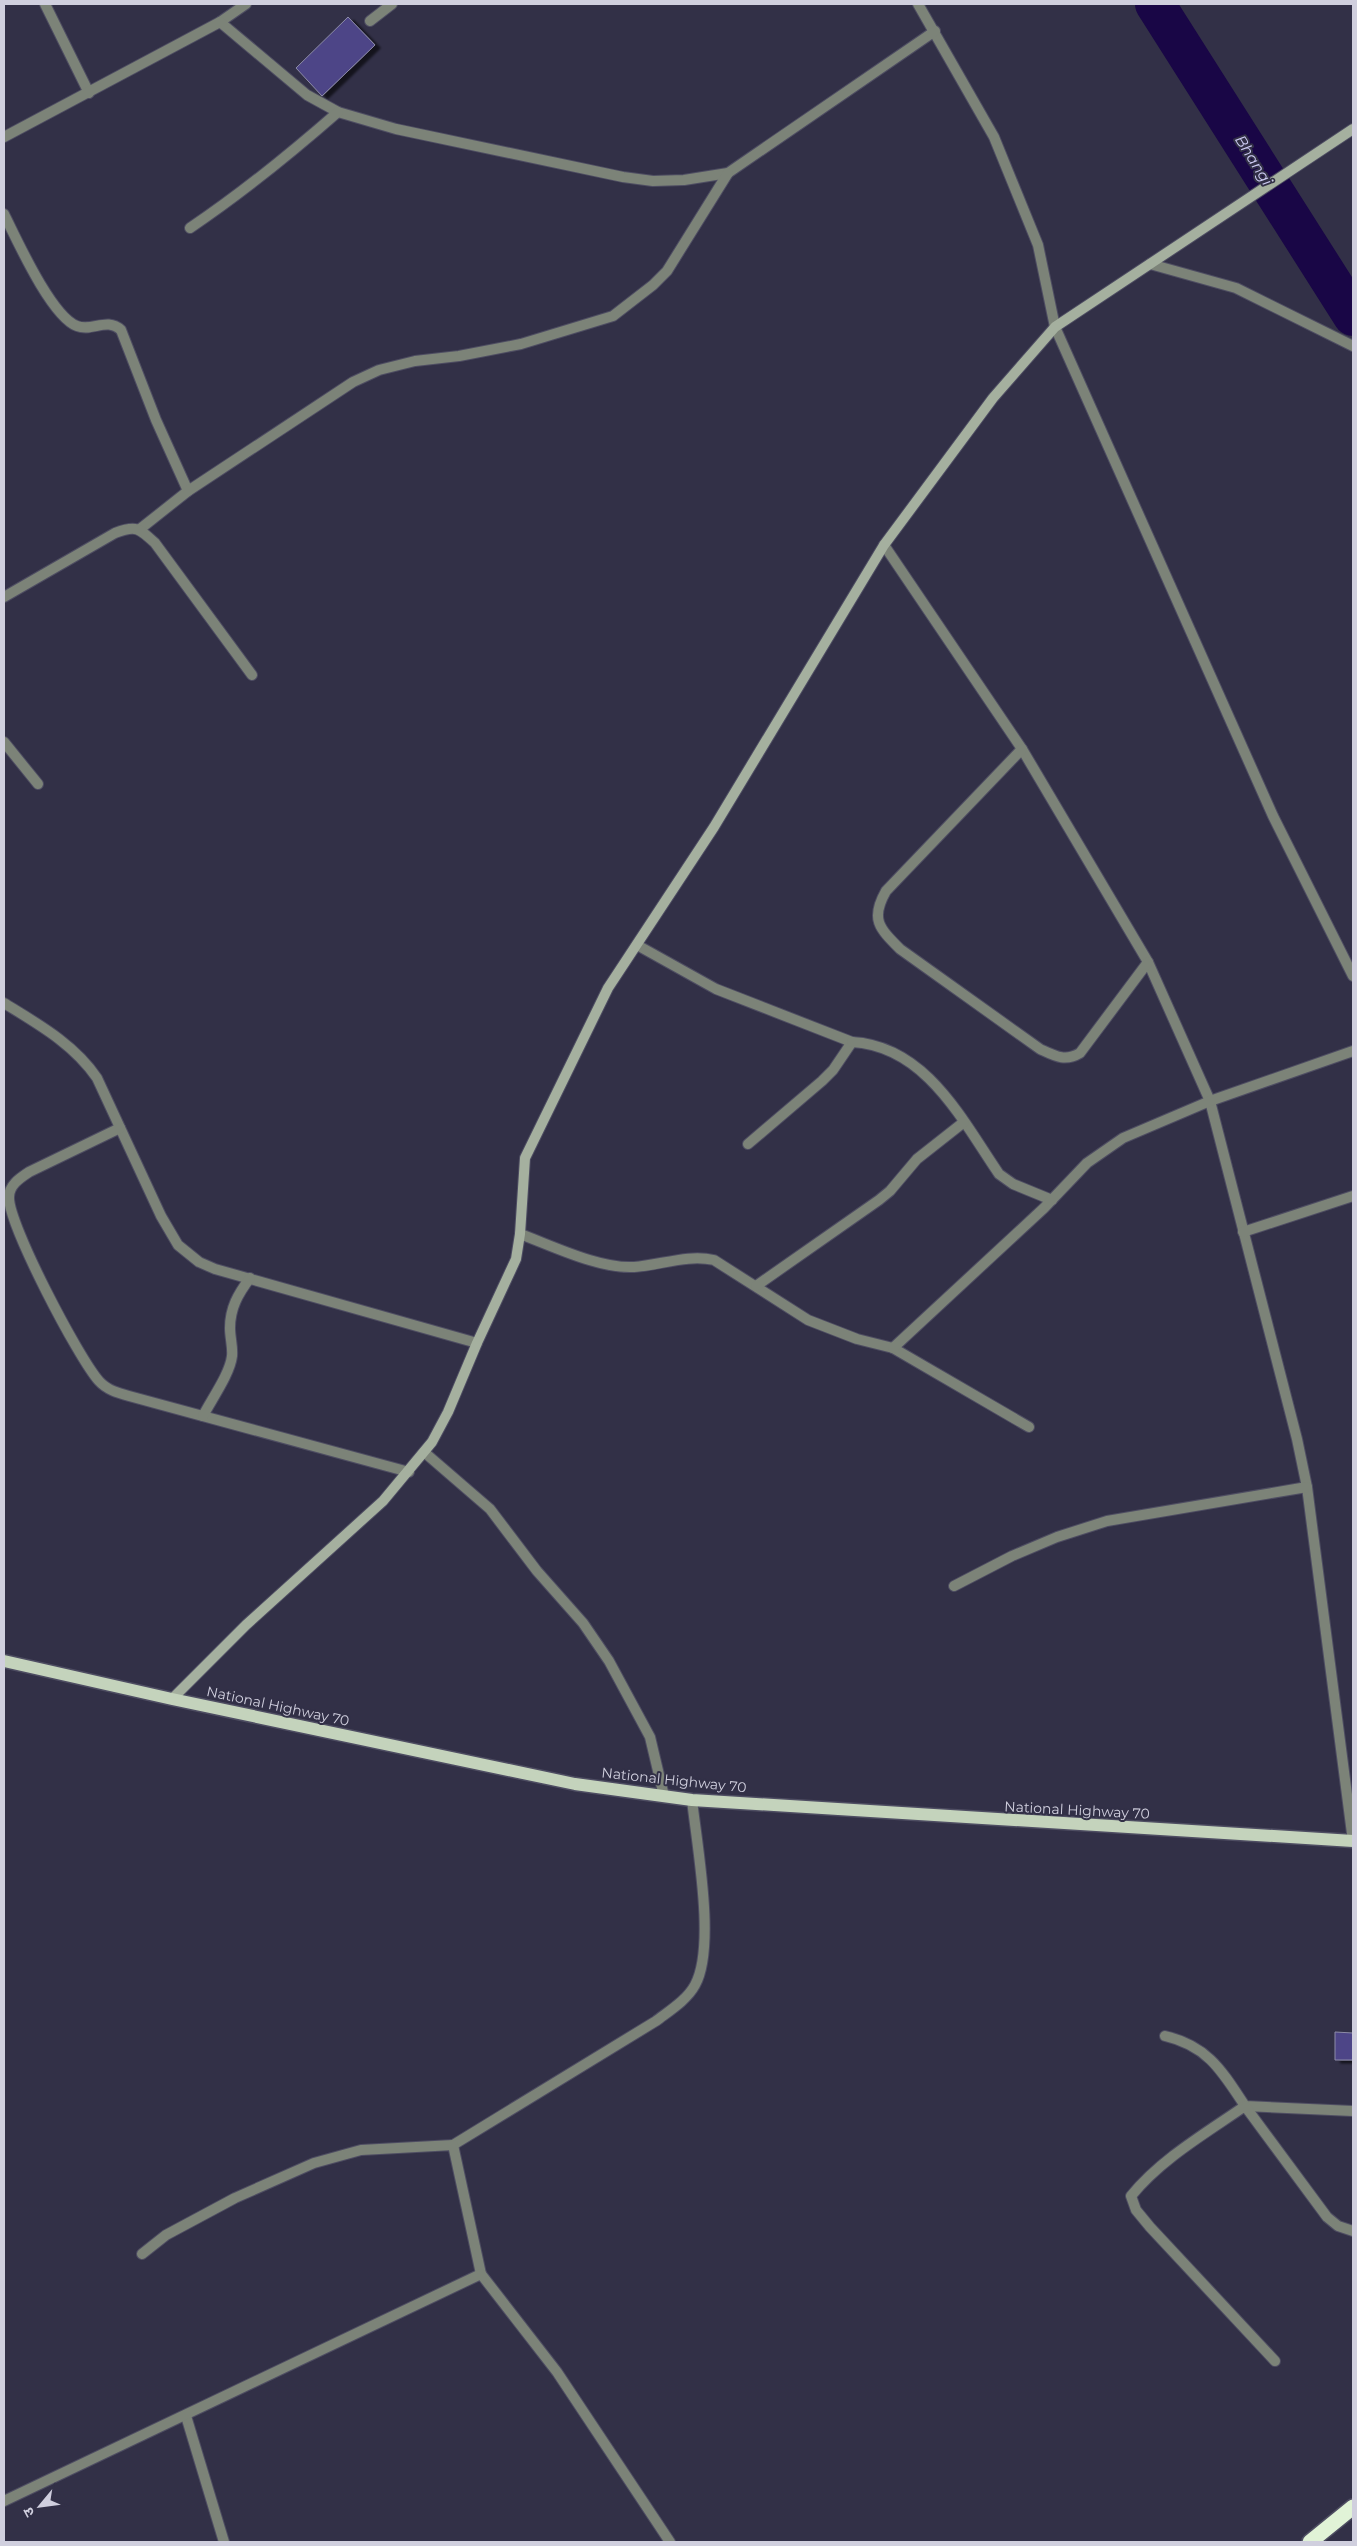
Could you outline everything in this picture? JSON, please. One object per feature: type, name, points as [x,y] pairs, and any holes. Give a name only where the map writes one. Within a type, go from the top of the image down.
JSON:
[{"type":"highway","points":[[1310,2542],[1353,2507]]},
{"type":"main road","points":[[172,1699],[246,1625],[383,1501],[424,1452],[448,1412],[477,1343],[516,1260],[520,1234],[525,1158],[608,988],[758,756],[884,545],[993,398],[1055,327],[1353,129]]},
{"type":"main road","name":"National Highway 70","points":[[4,1661],[172,1699],[575,1784],[692,1800],[1353,1841]]},
{"type":"street","points":[[45,4],[89,93]]},
{"type":"street","points":[[4,137],[220,22],[246,4]]},
{"type":"street","points":[[370,21],[392,4]]},
{"type":"street","points":[[918,4],[994,137],[1034,236],[1055,327],[1273,816],[1353,976]]},
{"type":"street","points":[[220,22],[307,94],[338,112],[396,129],[623,177],[653,181],[728,173]]},
{"type":"street","points":[[140,529],[188,491],[338,391],[379,370],[415,360],[459,356],[520,344],[613,316],[654,285],[666,270],[728,173],[935,31]]},
{"type":"street","points":[[190,228],[230,201],[281,161],[338,112]]},
{"type":"street","points":[[4,214],[59,313],[75,325],[84,328],[115,324],[120,330],[178,472],[188,491]]},
{"type":"street","points":[[1150,264],[1236,288],[1353,346]]},
{"type":"street","points":[[4,597],[115,533],[128,528],[140,529],[155,543],[252,675]]},
{"type":"street","points":[[884,545],[1022,749],[1148,962],[1210,1100],[1307,1487],[1353,1841]]},
{"type":"street","points":[[4,742],[38,784]]},
{"type":"street","points":[[1022,749],[886,891],[879,903],[877,913],[881,928],[900,948],[1040,1049],[1058,1058],[1071,1059],[1080,1053],[1148,962]]},
{"type":"street","points":[[637,945],[716,989],[852,1042],[881,1047],[917,1066],[934,1082],[999,1174],[1006,1180],[1052,1200]]},
{"type":"street","points":[[4,1003],[65,1044],[88,1066],[97,1078],[161,1216],[178,1246],[199,1262],[477,1343]]},
{"type":"street","points":[[748,1144],[822,1081],[833,1070],[852,1042]]},
{"type":"street","points":[[893,1348],[1052,1200],[1087,1163],[1123,1138],[1210,1100],[1353,1051]]},
{"type":"street","points":[[756,1286],[879,1200],[890,1191],[917,1159],[964,1122]]},
{"type":"street","points":[[120,1128],[29,1172],[17,1180],[10,1190],[10,1207],[45,1288],[87,1366],[101,1383],[111,1390],[129,1396],[409,1472]]},
{"type":"street","points":[[1243,1232],[1353,1196]]},
{"type":"street","points":[[520,1234],[574,1254],[617,1266],[633,1267],[701,1257],[714,1260],[808,1320],[857,1339],[893,1348],[1029,1427]]},
{"type":"street","points":[[203,1416],[230,1363],[232,1309],[235,1300],[250,1278]]},
{"type":"street","points":[[424,1452],[490,1509],[537,1571],[583,1623],[609,1661],[650,1737],[664,1796]]},
{"type":"street","points":[[954,1586],[1012,1556],[1057,1537],[1107,1522],[1307,1487]]},
{"type":"street","points":[[142,2254],[166,2235],[235,2198],[314,2163],[361,2150],[453,2145],[656,2021],[682,2001],[694,1987],[701,1972],[704,1954],[705,1922],[692,1800]]},
{"type":"street","points":[[1165,2036],[1185,2041],[1218,2066],[1245,2106],[1327,2217],[1338,2226],[1353,2231]]},
{"type":"street","points":[[1275,2361],[1150,2227],[1131,2202],[1131,2196],[1140,2185],[1169,2160],[1245,2106],[1353,2111]]},
{"type":"street","points":[[453,2145],[481,2274],[557,2372],[670,2542]]},
{"type":"street","points":[[4,2501],[481,2274]]},
{"type":"street","points":[[186,2416],[224,2542]]},
{"type":"building","points":[[348,17],[375,45],[322,96],[296,68]]},
{"type":"building","points":[[1335,2032],[1353,2033],[1353,2060],[1335,2060]]},
{"type":"waterway","name":"Bhangi","points":[[1155,4],[1353,316]]}]
